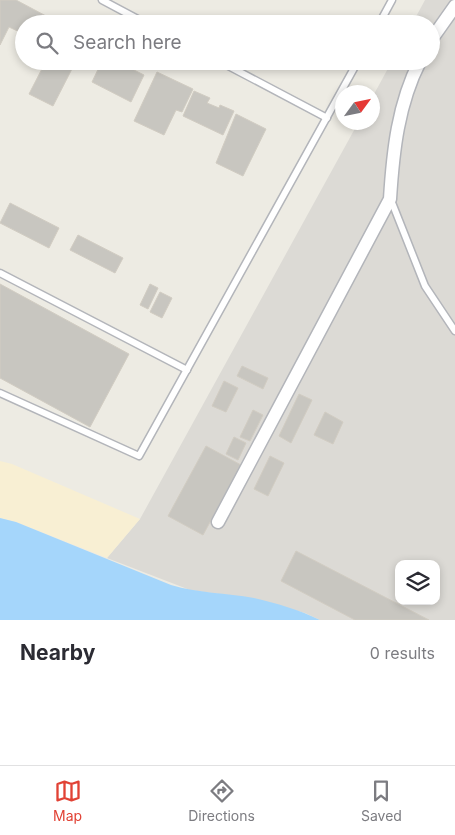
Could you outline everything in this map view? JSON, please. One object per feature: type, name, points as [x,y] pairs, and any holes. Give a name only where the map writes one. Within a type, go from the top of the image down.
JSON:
[{"type":"street","points":[[440,27],[455,6]]},
{"type":"street","points":[[218,522],[390,199],[394,152],[401,108],[416,70]]},
{"type":"lane","points":[[102,0],[130,15]]},
{"type":"lane","points":[[384,15],[392,0]]},
{"type":"lane","points":[[236,70],[327,118]]},
{"type":"lane","points":[[0,393],[139,456],[353,70]]},
{"type":"lane","points":[[390,199],[425,286],[455,332]]},
{"type":"lane","points":[[0,274],[187,370]]},
{"type":"shaded area","points":[[425,0],[455,0],[455,620],[320,620],[305,613],[255,599],[190,590],[107,558],[140,519],[354,130],[380,130],[379,85],[387,70],[440,70],[440,15],[417,15]]},
{"type":"sand","points":[[0,461],[12,464],[140,519],[107,558],[16,522],[0,518]]},
{"type":"water","points":[[0,518],[16,522],[171,585],[191,590],[254,598],[288,607],[320,620],[0,620]]},
{"type":"building","points":[[0,0],[16,0],[44,15],[15,15],[15,30],[9,27],[0,45]]},
{"type":"building","points":[[41,70],[71,70],[53,106],[29,94]]},
{"type":"building","points":[[98,70],[134,70],[144,75],[131,102],[92,82]]},
{"type":"building","points":[[157,72],[193,89],[182,112],[176,110],[164,135],[134,121]]},
{"type":"building","points":[[194,91],[210,98],[207,103],[219,108],[220,105],[234,111],[223,135],[183,116]]},
{"type":"building","points":[[236,114],[266,129],[243,176],[216,163]]},
{"type":"building","points":[[10,203],[59,228],[49,248],[0,223]]},
{"type":"building","points":[[78,235],[123,258],[115,273],[70,250]]},
{"type":"building","points":[[0,284],[129,354],[90,427],[0,378]]},
{"type":"building","points":[[150,284],[158,288],[148,309],[140,305]]},
{"type":"building","points":[[160,292],[172,298],[162,318],[150,312]]},
{"type":"building","points":[[242,366],[268,378],[263,389],[237,376]]},
{"type":"building","points":[[224,381],[238,388],[226,412],[212,406]]},
{"type":"building","points":[[299,394],[312,400],[291,443],[279,436]]},
{"type":"building","points":[[253,410],[263,415],[250,441],[240,437]]},
{"type":"building","points":[[325,412],[343,422],[333,444],[314,435]]},
{"type":"building","points":[[234,437],[246,443],[238,460],[226,454]]},
{"type":"building","points":[[206,446],[241,465],[203,535],[168,516]]},
{"type":"building","points":[[270,456],[284,463],[268,496],[254,489]]},
{"type":"building","points":[[296,551],[395,602],[395,605],[400,605],[429,620],[355,620],[281,581]]}]
